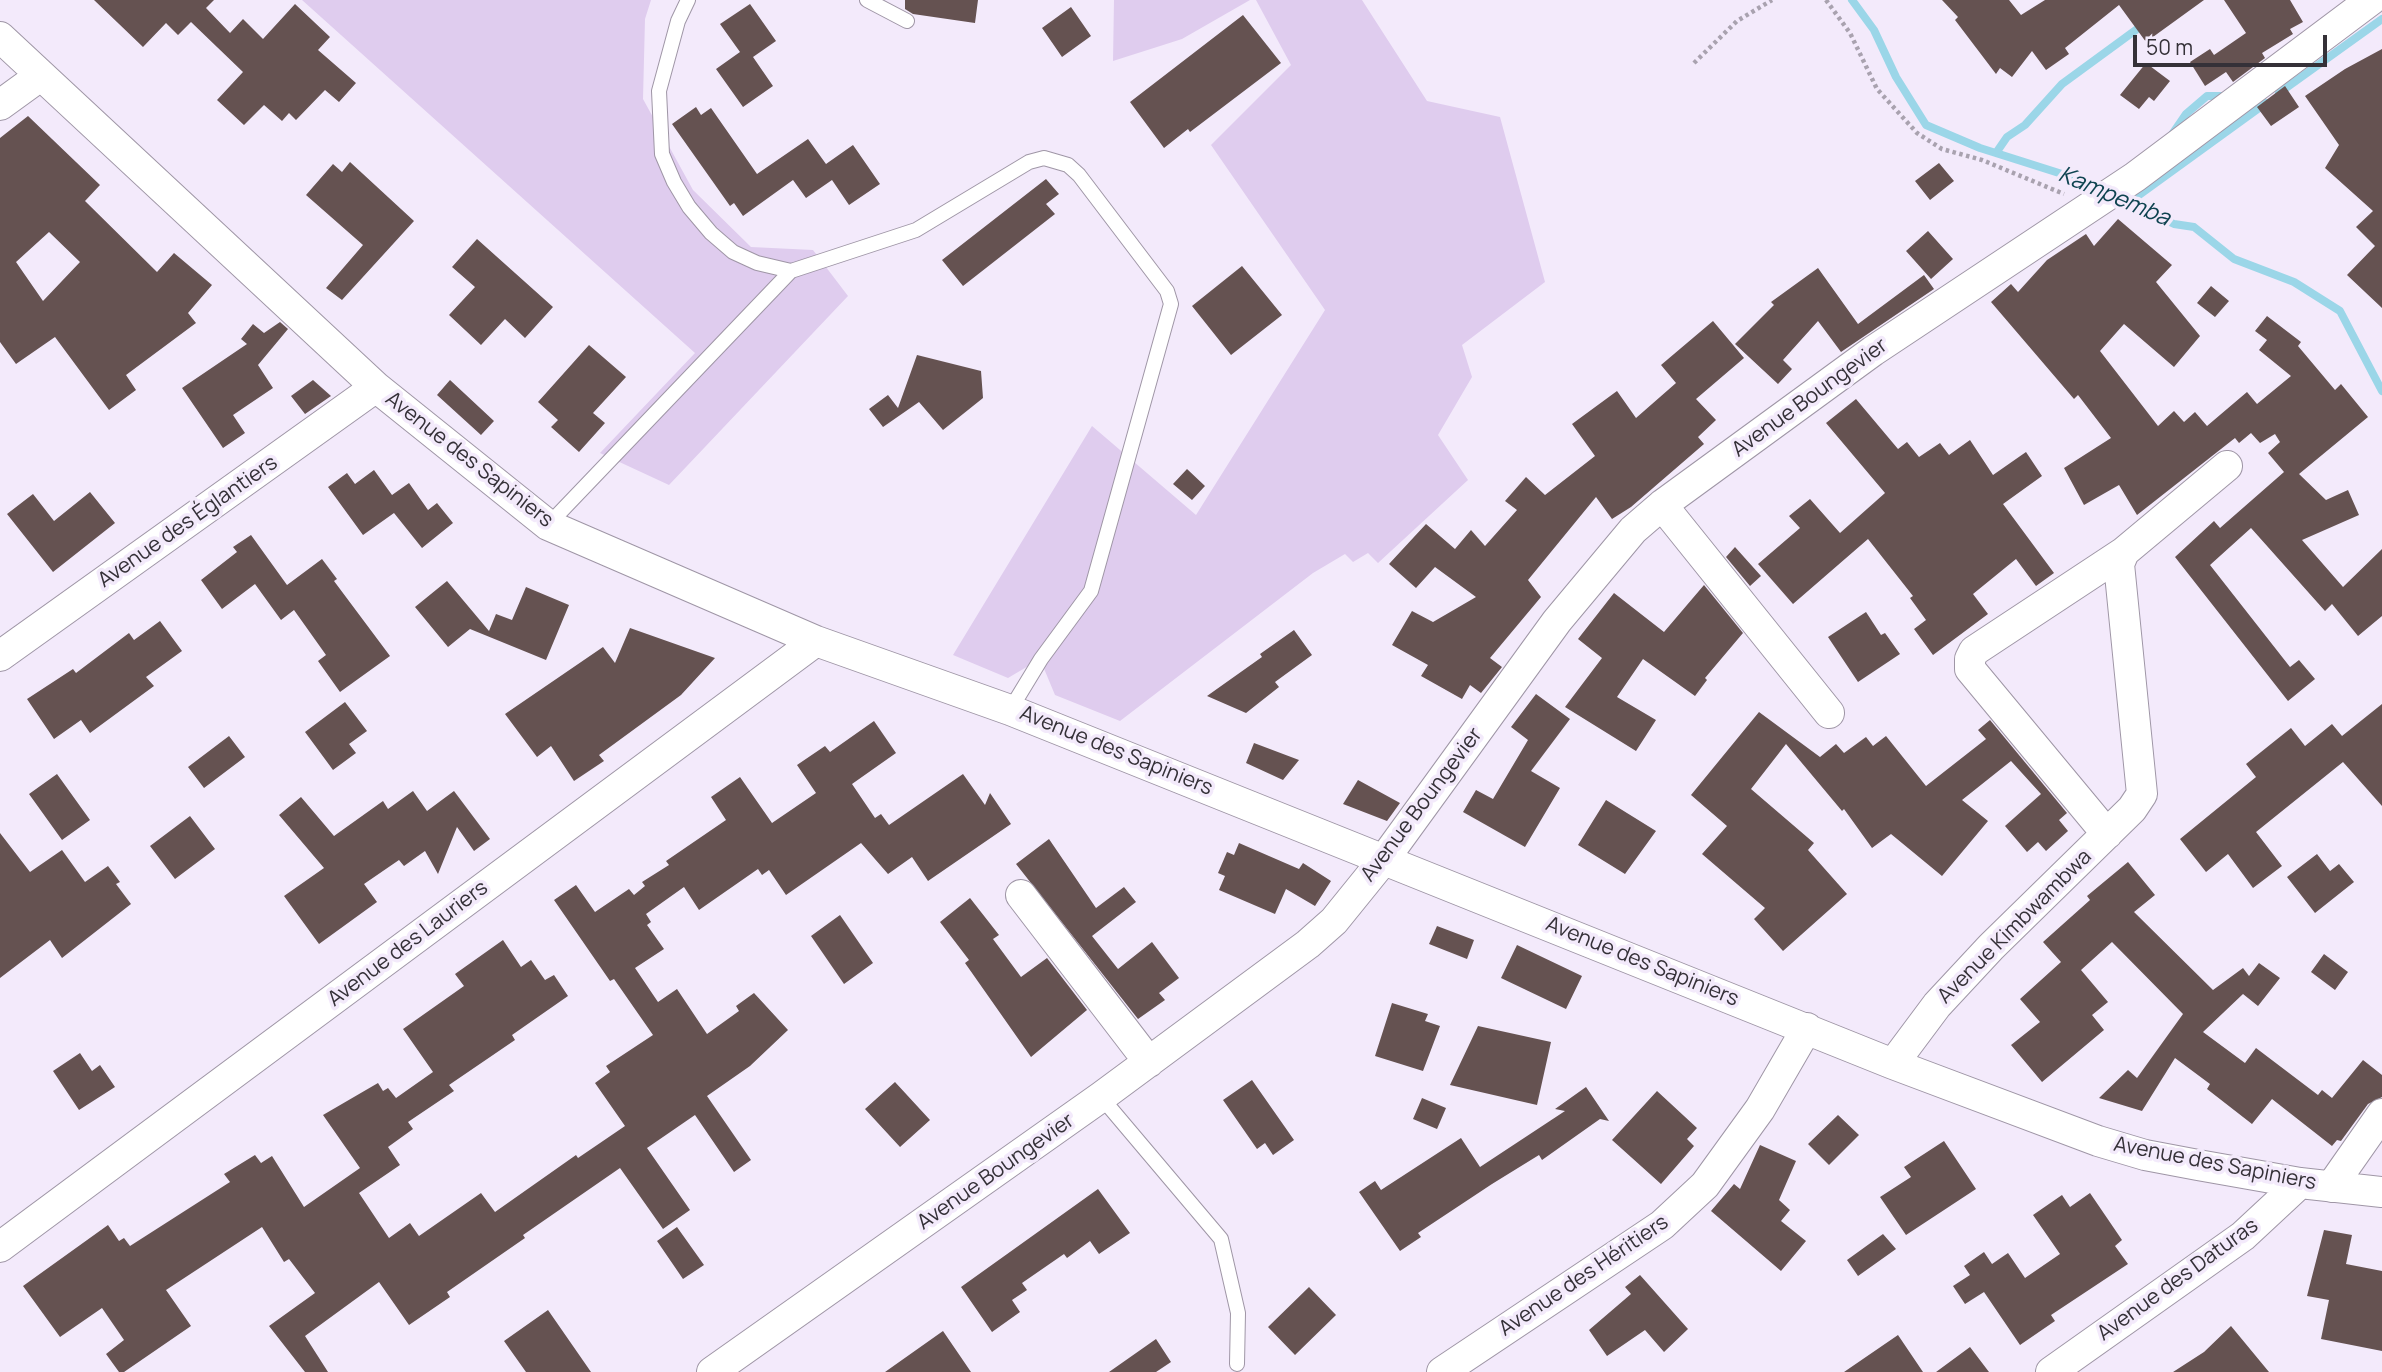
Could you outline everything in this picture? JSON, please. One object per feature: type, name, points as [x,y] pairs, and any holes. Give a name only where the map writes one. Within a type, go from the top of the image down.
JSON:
[{"type":"street","name":"Avenue Boungevier","points":[[712,1372],[1101,1097],[1308,944],[1334,921],[1385,858],[1557,621],[1625,540],[1662,505],[1873,351],[2135,177],[2371,0]]},
{"type":"street","name":"Avenue des Sapiniers","points":[[0,37],[376,387],[548,525],[816,641],[1010,710],[1385,858],[1893,1064],[2098,1140],[2145,1155],[2300,1183],[2382,1192]]},
{"type":"street","points":[[0,104],[40,76]]},
{"type":"street","name":"Avenue des Églantiers","points":[[0,656],[376,387]]},
{"type":"street","points":[[2107,834],[1970,669],[1970,659],[1974,651],[2124,552],[2227,466]]},
{"type":"street","points":[[1662,505],[1829,713]]},
{"type":"street","name":"Avenue Kimbwambwa","points":[[1893,1064],[1937,1005],[2132,809],[2142,794],[2119,580],[2119,564],[2124,552]]},
{"type":"street","name":"Avenue des Lauriers","points":[[0,1247],[816,641]]},
{"type":"street","points":[[1021,895],[1149,1062]]},
{"type":"street","name":"Avenue des Héritiers","points":[[1442,1372],[1662,1225],[1712,1174],[1760,1109],[1807,1028]]},
{"type":"street","points":[[2331,1187],[2382,1114]]},
{"type":"street","name":"Avenue des Daturas","points":[[2051,1372],[2243,1236],[2300,1183]]},
{"type":"lane","points":[[688,0],[678,21],[659,91],[662,154],[684,199],[711,233],[733,252],[757,263],[791,271]]},
{"type":"lane","points":[[867,0],[907,21]]},
{"type":"lane","points":[[548,525],[791,271],[916,230],[1029,162],[1044,158],[1068,165],[1079,175],[1167,291],[1171,304],[1169,321],[1091,591],[1041,659],[1010,710]]},
{"type":"lane","points":[[1101,1097],[1221,1239],[1238,1313],[1237,1364]]},
{"type":"path","points":[[1693,63],[1737,21],[1772,0]]},
{"type":"path","points":[[1826,0],[1850,33],[1878,89],[1917,133],[1942,149],[2093,205]]},
{"type":"shaded area","points":[[302,0],[651,0],[645,19],[643,99],[693,190],[751,247],[813,250],[848,296],[669,485],[600,453],[695,353]]},
{"type":"shaded area","points":[[1114,0],[1250,0],[1182,39],[1113,61]]},
{"type":"shaded area","points":[[1256,0],[1362,0],[1427,101],[1500,117],[1545,282],[1462,345],[1472,377],[1438,435],[1468,480],[1378,563],[1368,553],[1353,562],[1345,554],[1313,573],[1120,721],[1055,695],[1040,659],[1008,678],[953,655],[1092,426],[1196,515],[1325,310],[1211,145],[1291,65]]},
{"type":"building","points":[[94,0],[214,0],[206,8],[230,33],[243,19],[263,39],[295,4],[330,37],[318,50],[356,83],[339,102],[325,90],[296,120],[289,113],[282,121],[264,105],[244,125],[217,100],[243,72],[191,22],[178,35],[166,23],[143,47]]},
{"type":"building","points":[[905,0],[978,0],[975,23],[913,14],[905,9]]},
{"type":"building","points":[[1942,0],[2009,0],[2021,15],[2045,0],[2204,0],[2146,42],[2119,5],[2065,48],[2069,54],[2046,70],[2032,51],[2012,77],[2000,68],[1996,74],[1955,20],[1958,17]]},
{"type":"building","points":[[2224,0],[2290,0],[2303,22],[2290,29],[2293,34],[2262,53],[2265,58],[2233,82],[2226,72],[2205,86],[2190,62],[2210,49],[2214,55],[2246,33]]},
{"type":"building","points":[[750,4],[776,41],[753,57],[773,86],[743,107],[716,69],[740,52],[720,24]]},
{"type":"building","points":[[1071,7],[1091,36],[1062,57],[1042,28]]},
{"type":"building","points":[[1243,15],[1281,63],[1190,132],[1188,129],[1164,148],[1130,102]]},
{"type":"building","points":[[2382,49],[2382,308],[2347,275],[2375,246],[2356,227],[2373,211],[2325,168],[2339,145],[2305,96],[2345,69]]},
{"type":"building","points":[[2146,63],[2170,81],[2154,101],[2149,97],[2139,109],[2120,95]]},
{"type":"building","points":[[2285,86],[2299,107],[2271,126],[2257,107]]},
{"type":"building","points":[[696,107],[701,115],[711,108],[757,174],[808,139],[826,164],[853,145],[880,184],[849,205],[832,180],[806,198],[793,180],[743,216],[734,203],[730,206],[672,124]]},
{"type":"building","points":[[28,116],[100,185],[85,201],[157,272],[174,253],[212,285],[188,313],[196,323],[126,375],[136,390],[109,410],[55,337],[16,364],[0,342],[0,138]],"holes":[[[49,232],[80,262],[43,301],[16,262]]]},
{"type":"building","points":[[350,162],[414,221],[342,300],[326,288],[363,245],[306,195],[333,164],[342,172]]},
{"type":"building","points":[[1939,163],[1954,181],[1930,200],[1915,181]]},
{"type":"building","points":[[1046,179],[1059,194],[1046,204],[1055,214],[963,286],[942,260]]},
{"type":"building","points":[[2118,219],[2172,265],[2156,282],[2200,336],[2174,367],[2124,324],[2100,351],[2158,426],[2174,411],[2184,422],[2195,412],[2207,426],[2247,392],[2257,404],[2291,376],[2259,350],[2267,340],[2255,331],[2267,316],[2301,342],[2298,346],[2335,390],[2341,384],[2368,417],[2299,474],[2326,500],[2348,490],[2359,515],[2302,540],[2343,587],[2382,549],[2382,616],[2358,636],[2332,604],[2325,611],[2251,528],[2210,565],[2290,667],[2299,660],[2315,679],[2288,701],[2175,557],[2214,521],[2220,528],[2284,472],[2268,453],[2280,442],[2275,434],[2260,443],[2251,433],[2239,443],[2235,438],[2137,515],[2119,485],[2084,505],[2064,468],[2111,438],[2078,395],[2074,399],[1991,302],[2011,284],[2018,292],[2047,260],[2086,234],[2094,246]]},
{"type":"building","points":[[1928,231],[1953,259],[1931,279],[1906,251]]},
{"type":"building","points":[[477,239],[553,307],[525,338],[505,319],[481,345],[449,315],[475,287],[452,267]]},
{"type":"building","points":[[1242,266],[1282,315],[1231,355],[1192,306]]},
{"type":"building","points":[[1818,268],[1858,324],[1924,275],[1934,289],[1841,352],[1818,321],[1783,360],[1792,369],[1778,384],[1735,344],[1774,305],[1771,302]]},
{"type":"building","points":[[2211,286],[2229,301],[2215,317],[2197,303]]},
{"type":"building","points":[[1713,321],[1744,358],[1696,399],[1716,420],[1698,437],[1704,444],[1631,507],[1612,519],[1596,497],[1528,580],[1541,597],[1490,658],[1502,667],[1481,693],[1470,685],[1462,699],[1421,676],[1428,665],[1392,645],[1412,611],[1433,622],[1476,597],[1435,567],[1416,588],[1389,564],[1426,524],[1455,549],[1471,530],[1485,546],[1517,510],[1505,501],[1526,477],[1545,495],[1595,456],[1572,424],[1617,391],[1636,418],[1676,383],[1661,365]]},
{"type":"building","points":[[280,322],[288,329],[258,365],[273,388],[233,415],[245,433],[223,448],[182,388],[247,344],[241,339],[253,324],[264,333]]},
{"type":"building","points":[[589,345],[626,377],[593,413],[605,423],[579,452],[551,427],[558,420],[538,402]]},
{"type":"building","points":[[917,355],[981,371],[983,398],[943,430],[919,402],[883,427],[869,409],[888,395],[898,408]]},
{"type":"building","points":[[313,380],[331,396],[305,414],[291,396]]},
{"type":"building","points":[[450,380],[494,421],[481,435],[437,395]]},
{"type":"building","points":[[1856,399],[1898,449],[1907,442],[1919,457],[1940,443],[1949,455],[1970,440],[1993,475],[2026,452],[2042,476],[2003,504],[2054,573],[2036,586],[2016,559],[1973,594],[1988,614],[1933,655],[1914,629],[1926,620],[1910,598],[1913,596],[1868,539],[1793,604],[1758,564],[1800,528],[1789,516],[1810,499],[1840,533],[1885,493],[1826,423]]},
{"type":"building","points":[[1187,469],[1205,486],[1192,500],[1173,484]]},
{"type":"building","points":[[374,470],[392,495],[409,483],[428,510],[437,503],[453,523],[422,548],[394,513],[363,535],[328,487],[347,473],[355,484]]},
{"type":"building","points":[[90,492],[115,523],[53,572],[7,514],[33,494],[54,521]]},
{"type":"building","points":[[251,535],[287,585],[322,559],[337,579],[334,581],[390,656],[340,692],[318,661],[326,655],[294,610],[281,620],[255,584],[222,609],[201,580],[237,552],[233,547]]},
{"type":"building","points":[[1735,547],[1761,576],[1750,586],[1726,557]]},
{"type":"building","points":[[447,581],[489,631],[496,614],[512,620],[526,587],[569,605],[546,660],[470,629],[448,647],[415,607]]},
{"type":"building","points":[[1704,585],[1743,633],[1705,678],[1707,680],[1695,696],[1643,659],[1617,697],[1656,720],[1636,751],[1565,707],[1602,658],[1578,639],[1614,593],[1664,632]]},
{"type":"building","points":[[1866,612],[1881,635],[1885,633],[1900,654],[1858,682],[1828,637]]},
{"type":"building","points":[[160,621],[182,651],[146,677],[154,686],[90,733],[81,720],[54,739],[27,699],[73,669],[76,673],[129,633],[134,640]]},
{"type":"building","points":[[630,628],[715,658],[681,695],[599,755],[604,761],[574,781],[551,746],[537,757],[505,714],[603,647],[615,663]]},
{"type":"building","points":[[1294,630],[1312,655],[1275,682],[1279,687],[1246,713],[1207,696],[1262,657],[1260,654]]},
{"type":"building","points":[[1536,694],[1570,719],[1531,771],[1560,788],[1525,847],[1463,812],[1476,790],[1493,799],[1528,740],[1511,727]]},
{"type":"building","points":[[345,702],[367,731],[349,744],[356,753],[333,770],[305,732]]},
{"type":"building","points":[[2382,704],[2382,806],[2343,762],[2256,832],[2282,866],[2253,888],[2228,854],[2206,872],[2180,839],[2256,777],[2246,764],[2291,728],[2305,746],[2332,724],[2342,736]]},
{"type":"building","points":[[1759,712],[1820,757],[1836,744],[1844,753],[1866,737],[1873,746],[1886,736],[1926,786],[1986,739],[1978,730],[1990,720],[2067,813],[2059,820],[2068,831],[2046,851],[2038,842],[2027,852],[2005,826],[2041,794],[2011,761],[1962,800],[1988,821],[1942,876],[1891,834],[1872,848],[1844,809],[1842,811],[1786,744],[1751,789],[1814,843],[1808,850],[1847,894],[1783,951],[1754,919],[1765,908],[1702,854],[1727,826],[1691,795]]},
{"type":"building","points":[[874,721],[896,753],[852,784],[875,818],[881,814],[889,825],[963,774],[985,805],[990,793],[1011,824],[928,881],[912,857],[888,874],[861,843],[786,895],[769,870],[762,875],[758,869],[699,910],[684,887],[646,914],[651,922],[647,925],[664,949],[635,968],[658,1002],[677,989],[707,1034],[739,1011],[736,1006],[754,993],[788,1030],[750,1066],[707,1096],[751,1160],[734,1172],[695,1115],[647,1148],[690,1210],[663,1229],[620,1168],[523,1235],[525,1238],[447,1292],[450,1297],[409,1325],[379,1282],[305,1336],[328,1372],[305,1372],[269,1326],[315,1293],[289,1259],[284,1262],[262,1227],[166,1290],[191,1326],[124,1372],[119,1372],[106,1354],[124,1340],[102,1308],[60,1337],[23,1286],[108,1225],[119,1241],[124,1238],[130,1246],[230,1182],[224,1174],[255,1155],[261,1163],[272,1156],[304,1207],[360,1168],[323,1115],[378,1083],[383,1091],[388,1088],[396,1098],[433,1072],[403,1029],[464,986],[455,974],[503,940],[521,967],[531,960],[545,980],[554,975],[568,996],[512,1035],[515,1040],[449,1085],[454,1091],[408,1122],[413,1129],[388,1147],[400,1165],[359,1193],[389,1238],[410,1223],[419,1236],[481,1193],[495,1212],[576,1155],[578,1158],[625,1126],[595,1083],[610,1072],[606,1066],[653,1035],[614,979],[610,981],[554,900],[576,885],[595,912],[629,889],[634,895],[645,886],[642,882],[669,865],[666,861],[726,820],[711,797],[740,777],[772,823],[816,793],[797,765],[825,746],[830,752]]},
{"type":"building","points":[[229,736],[245,757],[204,788],[188,767]]},
{"type":"building","points":[[1254,743],[1299,760],[1283,780],[1246,763]]},
{"type":"building","points":[[57,774],[90,820],[62,840],[29,794]]},
{"type":"building","points":[[1358,780],[1400,803],[1387,821],[1343,804]]},
{"type":"building","points":[[413,791],[427,811],[454,791],[490,839],[474,851],[457,827],[438,874],[425,851],[404,866],[399,860],[364,884],[377,902],[319,944],[284,896],[324,868],[279,815],[301,797],[334,836],[383,801],[388,809]]},
{"type":"building","points":[[1606,800],[1656,831],[1625,874],[1578,845]]},
{"type":"building","points":[[190,816],[215,849],[175,879],[150,846]]},
{"type":"building","points":[[0,833],[30,872],[62,850],[85,882],[108,866],[120,882],[116,884],[131,904],[62,958],[50,940],[0,978]]},
{"type":"building","points":[[1049,839],[1096,908],[1124,887],[1136,902],[1092,936],[1118,969],[1152,942],[1179,978],[1159,993],[1165,1000],[1138,1019],[1016,864]]},
{"type":"building","points":[[1239,843],[1299,869],[1303,863],[1331,881],[1315,906],[1286,889],[1275,914],[1219,890],[1225,876],[1218,873],[1227,852],[1234,855]]},
{"type":"building","points":[[2317,854],[2330,871],[2339,864],[2354,882],[2315,913],[2287,877]]},
{"type":"building","points":[[2128,862],[2155,895],[2134,912],[2213,990],[2243,968],[2249,976],[2259,963],[2280,978],[2258,1006],[2243,994],[2203,1032],[2245,1063],[2256,1048],[2318,1095],[2322,1090],[2332,1098],[2363,1060],[2382,1075],[2382,1097],[2368,1104],[2341,1141],[2337,1140],[2332,1146],[2272,1099],[2252,1124],[2207,1089],[2210,1084],[2175,1058],[2142,1111],[2099,1098],[2128,1070],[2137,1078],[2183,1014],[2112,942],[2081,970],[2108,1002],[2092,1015],[2104,1030],[2042,1082],[2011,1045],[2040,1022],[2020,999],[2061,962],[2043,942],[2090,900],[2087,896]]},
{"type":"building","points":[[970,898],[999,935],[993,939],[1021,977],[1047,958],[1087,1010],[1031,1057],[965,963],[969,960],[940,922]]},
{"type":"building","points":[[840,915],[873,963],[844,984],[811,936]]},
{"type":"building","points":[[1437,926],[1474,940],[1467,959],[1429,944]]},
{"type":"building","points":[[1517,945],[1582,976],[1566,1009],[1501,978]]},
{"type":"building","points":[[2324,954],[2348,972],[2335,990],[2311,972]]},
{"type":"building","points":[[1392,1003],[1428,1014],[1425,1021],[1440,1026],[1423,1071],[1375,1056]]},
{"type":"building","points":[[1478,1026],[1551,1042],[1537,1105],[1450,1085]]},
{"type":"building","points":[[80,1053],[92,1071],[100,1065],[115,1087],[79,1110],[53,1071]]},
{"type":"building","points":[[1252,1080],[1294,1140],[1273,1155],[1265,1143],[1257,1149],[1223,1100]]},
{"type":"building","points":[[895,1082],[930,1120],[900,1147],[865,1109]]},
{"type":"building","points":[[1586,1087],[1609,1121],[1600,1119],[1542,1160],[1539,1155],[1492,1184],[1418,1233],[1421,1237],[1400,1251],[1359,1192],[1375,1181],[1381,1190],[1461,1138],[1480,1167],[1565,1111],[1555,1109]]},
{"type":"building","points":[[1657,1091],[1697,1128],[1687,1139],[1694,1146],[1661,1184],[1612,1140]]},
{"type":"building","points":[[1422,1098],[1446,1108],[1437,1129],[1413,1119]]},
{"type":"building","points":[[1838,1115],[1859,1135],[1829,1165],[1808,1144]]},
{"type":"building","points":[[1944,1141],[1976,1189],[1906,1235],[1880,1197],[1911,1177],[1904,1167]]},
{"type":"building","points":[[1760,1145],[1796,1161],[1779,1200],[1790,1210],[1781,1221],[1806,1241],[1781,1271],[1711,1211],[1734,1184],[1740,1189]]},
{"type":"building","points":[[1098,1189],[1130,1233],[1099,1254],[1090,1241],[1067,1258],[1064,1254],[1022,1283],[1027,1290],[1012,1300],[1020,1312],[992,1332],[961,1287]]},
{"type":"building","points":[[2090,1193],[2122,1240],[2115,1246],[2128,1264],[2051,1315],[2055,1321],[2020,1345],[1984,1292],[1965,1304],[1953,1286],[1970,1275],[1964,1266],[1984,1252],[1992,1264],[2008,1253],[2025,1278],[2060,1254],[2033,1215],[2062,1195],[2070,1207]]},
{"type":"building","points":[[677,1227],[704,1265],[683,1279],[657,1241]]},
{"type":"building","points":[[2324,1230],[2352,1235],[2346,1264],[2382,1271],[2382,1351],[2321,1339],[2329,1300],[2307,1296]]},
{"type":"building","points":[[1883,1234],[1896,1249],[1858,1276],[1847,1260]]},
{"type":"building","points":[[1640,1275],[1688,1329],[1664,1352],[1645,1330],[1607,1356],[1589,1330],[1631,1294],[1625,1287]]},
{"type":"building","points":[[1309,1287],[1336,1315],[1295,1355],[1268,1327]]},
{"type":"building","points":[[548,1310],[591,1372],[526,1372],[504,1341]]},
{"type":"building","points":[[2231,1326],[2269,1372],[2173,1372],[2204,1352]]},
{"type":"building","points":[[943,1331],[971,1372],[885,1372]]},
{"type":"building","points":[[1898,1335],[1923,1372],[1844,1372]]},
{"type":"building","points":[[1156,1339],[1171,1362],[1156,1372],[1109,1372]]},
{"type":"building","points":[[1970,1347],[1989,1372],[1936,1372]]},
{"type":"waterway","name":"Kampemba","points":[[1852,0],[1874,30],[1896,77],[1926,125],[1980,148],[2081,180],[2102,190]]},
{"type":"waterway","points":[[2279,93],[2382,19]]},
{"type":"waterway","points":[[1996,153],[2007,137],[2025,125],[2062,84],[2144,24]]},
{"type":"waterway","points":[[2173,133],[2186,114],[2207,96],[2227,96]]},
{"type":"waterway","points":[[2128,203],[2266,103]]},
{"type":"waterway","name":"Kampemba","points":[[2117,197],[2174,224],[2194,227],[2234,259],[2294,282],[2340,311],[2382,391]]}]
